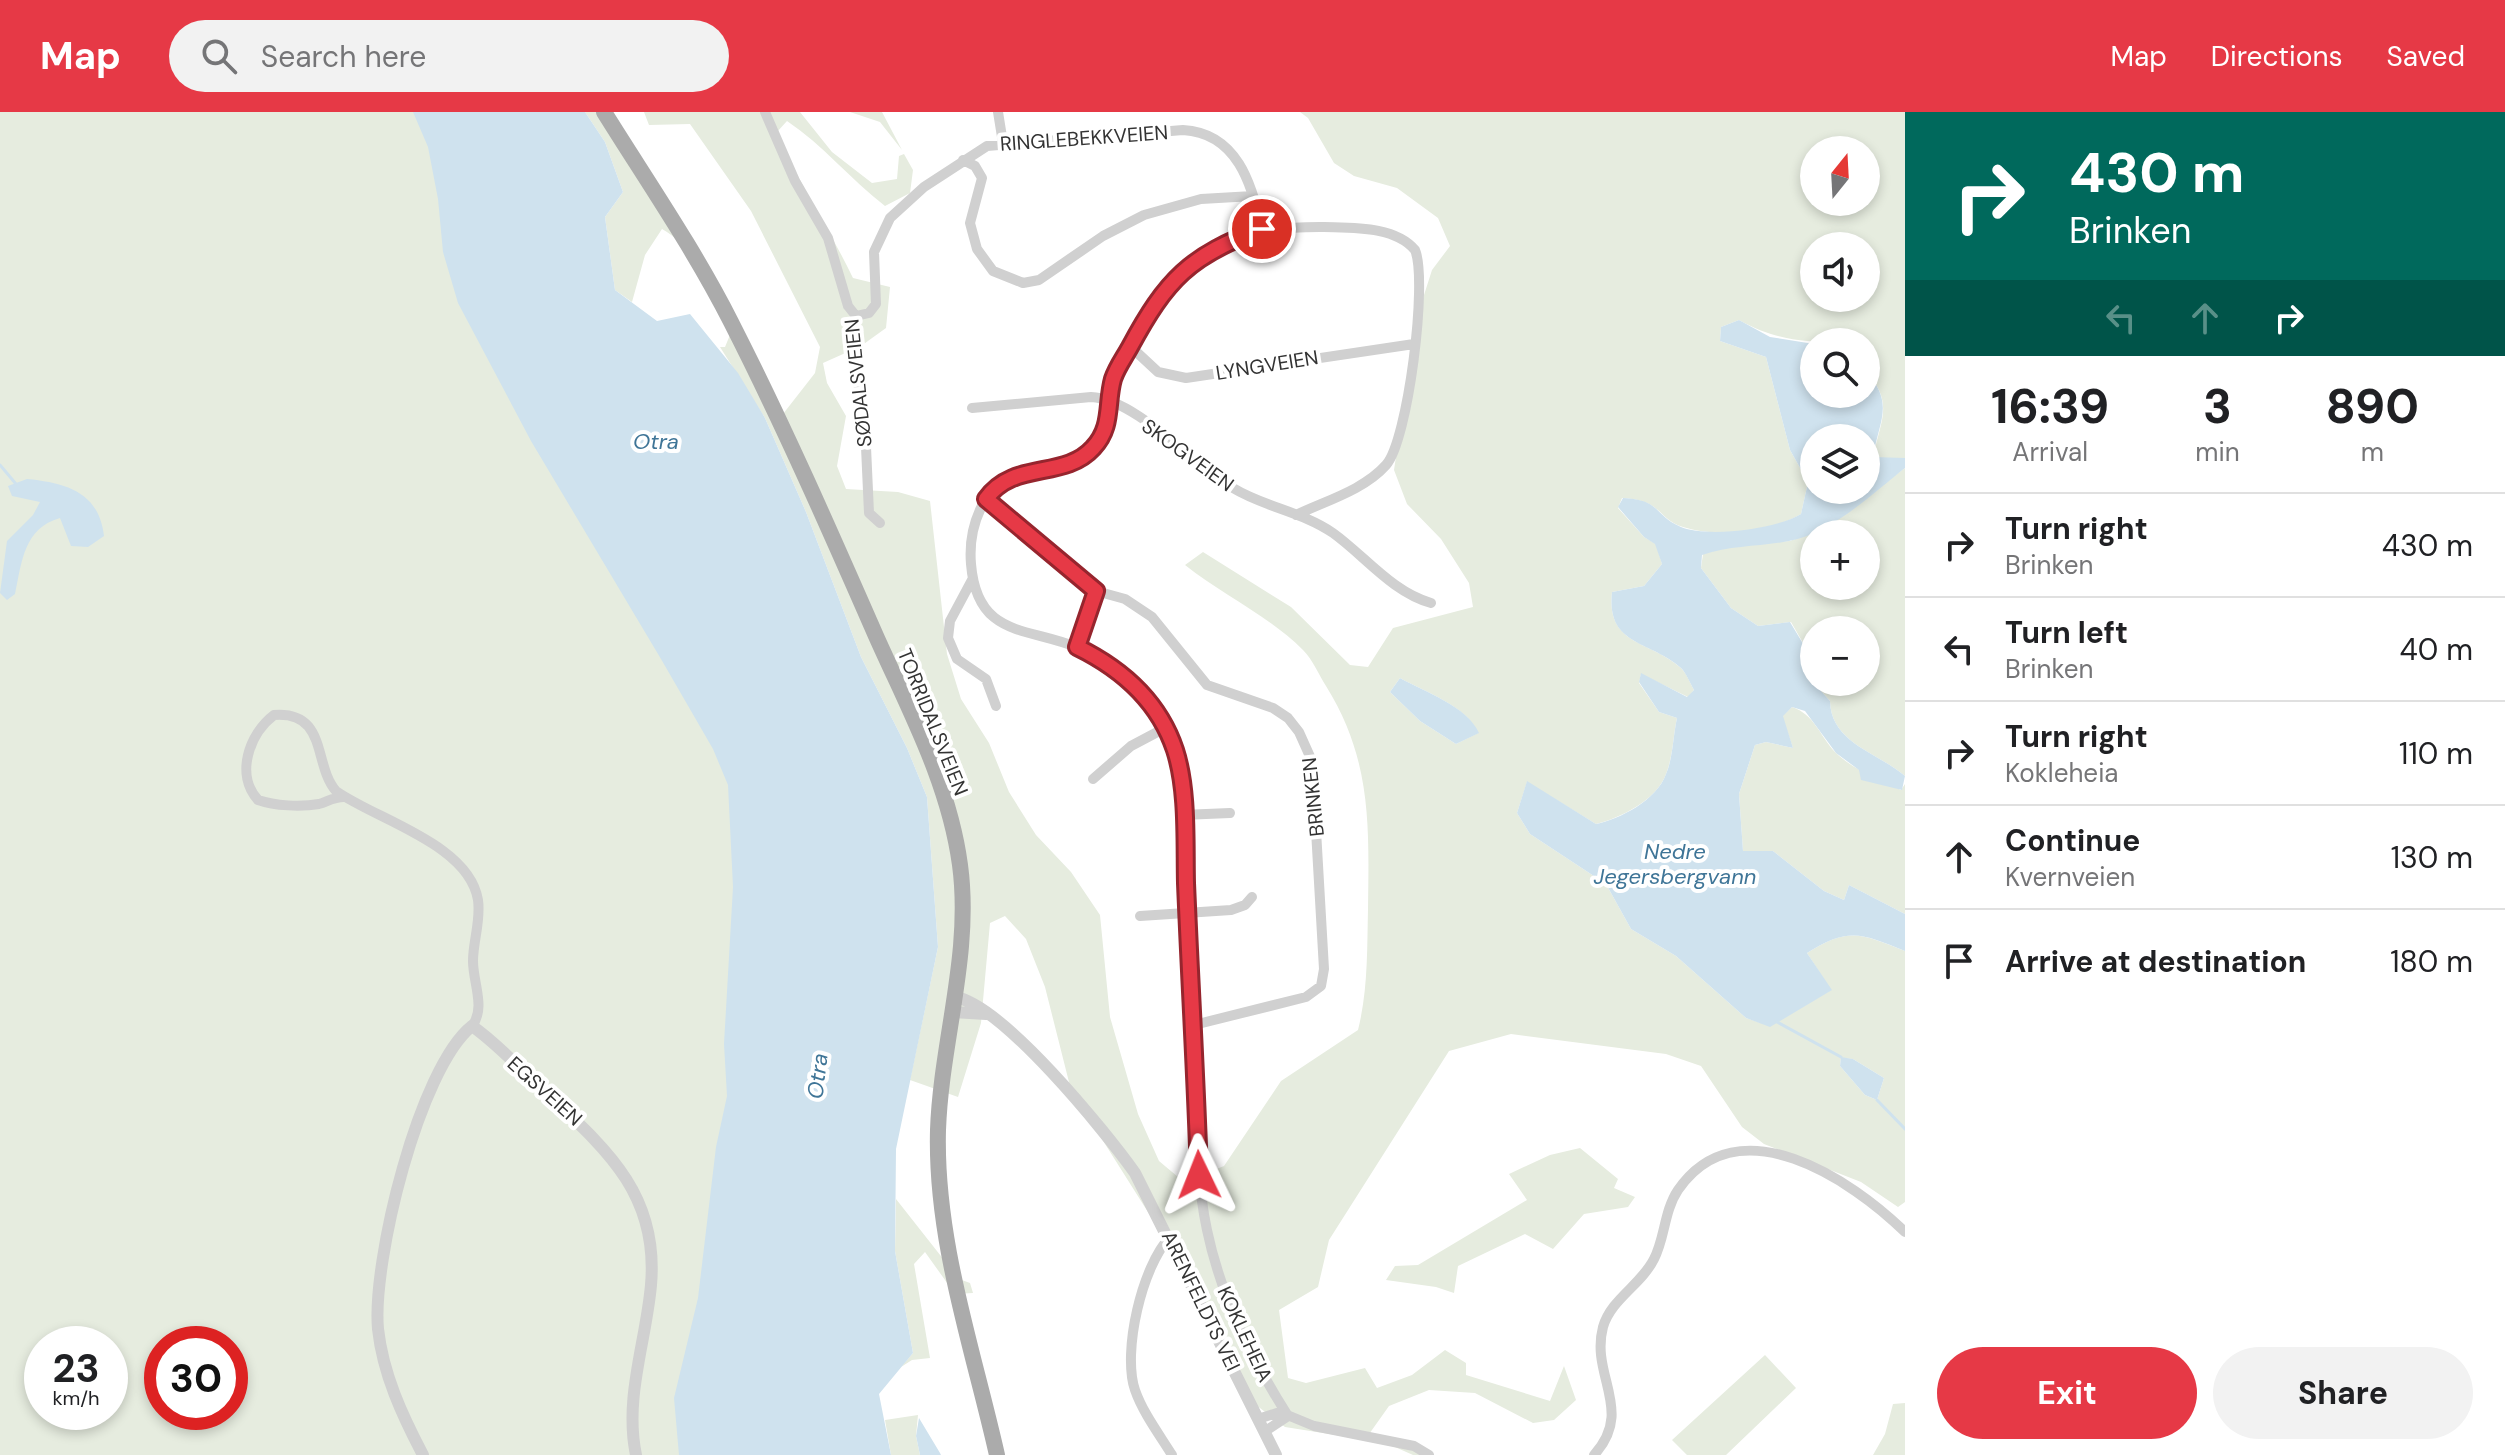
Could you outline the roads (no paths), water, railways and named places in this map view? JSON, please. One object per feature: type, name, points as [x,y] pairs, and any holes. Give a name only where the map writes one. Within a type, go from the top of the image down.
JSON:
[{"type":"main road","name":"TORRIDALSVEIEN","points":[[604,112],[731,322],[934,767],[960,868],[961,935],[940,1102],[941,1199],[954,1276],[997,1455]]},
{"type":"street","name":"SØDALSVEIEN","points":[[765,112],[789,169],[828,238],[848,306],[856,316],[853,352],[865,425],[866,497],[869,513],[880,523]]},
{"type":"street","points":[[998,112],[1003,143]]},
{"type":"street","name":"RINGLEBEKKVEIEN","points":[[856,316],[869,313],[876,304],[874,252],[890,218],[900,206],[987,146],[1145,132],[1198,132],[1218,140],[1240,161],[1262,229]]},
{"type":"street","points":[[963,160],[982,174],[982,189],[970,223],[977,249],[993,271],[1023,283],[1039,280],[1103,236],[1144,215],[1201,199],[1253,196]]},
{"type":"street","points":[[986,499],[1014,475],[1070,463],[1088,454],[1108,424],[1115,372],[1150,309],[1177,274],[1201,255],[1262,229],[1341,228],[1390,233],[1405,239],[1415,250],[1420,270],[1414,344],[1402,422],[1391,459],[1381,470],[1350,490],[1296,515]]},
{"type":"street","name":"LYNGVEIEN","points":[[1130,346],[1158,372],[1186,378],[1414,344]]},
{"type":"street","points":[[972,408],[1091,397],[1110,400]]},
{"type":"street","name":"SKOGVEIEN","points":[[1110,400],[1159,432],[1229,486],[1328,529],[1406,593],[1431,603]]},
{"type":"street","name":"KOKLEHEIA","points":[[986,499],[972,531],[973,578],[986,607],[1010,629],[1077,647],[1137,688],[1165,728],[1177,760],[1194,1025],[1199,1175],[1210,1244],[1243,1337],[1288,1416]]},
{"type":"street","name":"BRINKEN","points":[[986,499],[1096,591],[1125,599],[1152,617],[1165,629],[1194,673],[1212,689],[1264,705],[1288,718],[1310,753],[1319,854],[1324,969],[1321,986],[1306,997],[1194,1025]]},
{"type":"street","name":"KOKLEHEIA","points":[[973,578],[950,621],[948,638],[957,659],[986,679],[996,706]]},
{"type":"street","points":[[1077,647],[1096,591]]},
{"type":"street","points":[[344,797],[333,797],[321,804],[281,805],[258,800],[247,783],[247,761],[266,721],[274,715],[288,715],[315,732],[327,781],[344,797],[433,844],[469,877],[479,912],[473,956],[480,1012],[450,1050],[419,1115],[379,1275],[380,1343],[395,1397],[423,1455]]},
{"type":"street","points":[[1093,779],[1131,746],[1165,728]]},
{"type":"street","points":[[1182,815],[1230,813]]},
{"type":"street","points":[[1140,916],[1231,910],[1245,905],[1252,897]]},
{"type":"street","name":"ARENFELDTS VEI","points":[[954,1005],[986,1014],[1016,1038],[1105,1132],[1135,1173],[1170,1237],[1276,1455]]},
{"type":"street","name":"EGSVEIEN","points":[[472,1026],[603,1144],[634,1191],[647,1224],[652,1254],[649,1299],[632,1405],[636,1455]]},
{"type":"street","points":[[1594,1455],[1607,1437],[1613,1414],[1601,1356],[1604,1324],[1613,1308],[1647,1271],[1659,1247],[1674,1198],[1702,1167],[1748,1151],[1796,1159],[1837,1178],[1905,1232]]},
{"type":"street","points":[[1170,1237],[1156,1253],[1147,1280],[1131,1362],[1140,1401],[1172,1455]]},
{"type":"street","points":[[1258,1419],[1280,1412],[1314,1426],[1414,1446],[1429,1455]]},
{"type":"street","points":[[1264,1432],[1288,1416]]},
{"type":"water","name":"Otra","points":[[413,112],[585,112],[605,142],[623,192],[605,217],[615,290],[657,321],[690,314],[738,373],[765,418],[806,512],[861,657],[907,748],[927,797],[938,947],[896,1149],[895,1251],[913,1353],[879,1394],[891,1455],[679,1455],[674,1398],[698,1298],[716,1147],[727,1096],[724,1044],[733,887],[728,785],[713,749],[531,441],[458,303],[443,252],[438,199],[428,147]]},
{"type":"water","name":"Nedre Jegersbergvann","points":[[1739,320],[1770,337],[1800,342],[1800,408],[1880,408],[1880,393],[1883,412],[1880,426],[1800,424],[1800,468],[1790,450],[1766,357],[1720,341],[1721,327]]},
{"type":"water","name":"Nedre Jegersbergvann","points":[[1880,457],[1905,458],[1905,468],[1880,488]]},
{"type":"water","points":[[27,479],[68,487],[79,493],[96,510],[104,536],[88,547],[71,546],[60,518],[48,523],[39,529],[27,547],[15,594],[7,600],[0,593],[7,541],[33,515],[40,502],[12,496],[8,486]]},
{"type":"water","name":"Nedre Jegersbergvann","points":[[1623,498],[1651,505],[1681,527],[1708,532],[1760,528],[1801,514],[1803,504],[1860,504],[1838,520],[1800,520],[1800,538],[1702,555],[1701,568],[1731,608],[1758,626],[1790,622],[1800,639],[1800,696],[1826,696],[1838,727],[1847,737],[1905,776],[1902,790],[1861,780],[1859,770],[1836,753],[1805,711],[1792,707],[1783,716],[1793,748],[1766,742],[1755,745],[1739,794],[1743,851],[1773,851],[1824,891],[1844,900],[1849,885],[1905,914],[1905,951],[1878,940],[1856,936],[1845,936],[1822,944],[1807,953],[1832,990],[1770,1027],[1746,1018],[1676,956],[1631,929],[1606,884],[1530,834],[1517,813],[1527,781],[1596,824],[1626,813],[1646,800],[1655,792],[1668,768],[1677,718],[1659,712],[1639,682],[1641,673],[1687,697],[1694,690],[1681,668],[1632,640],[1616,623],[1612,592],[1644,586],[1662,564],[1655,544],[1644,537],[1618,507]]},
{"type":"water","points":[[1400,678],[1455,707],[1479,733],[1456,744],[1420,721],[1390,692]]},
{"type":"water","points":[[1841,1057],[1853,1059],[1884,1078],[1877,1100],[1865,1095],[1840,1066]]},
{"type":"water","points":[[919,1418],[941,1455],[920,1455],[916,1436]]},
{"type":"waterway","points":[[0,465],[16,484]]},
{"type":"waterway","points":[[1777,1022],[1841,1057]]},
{"type":"waterway","points":[[1877,1100],[1905,1129]]}]
